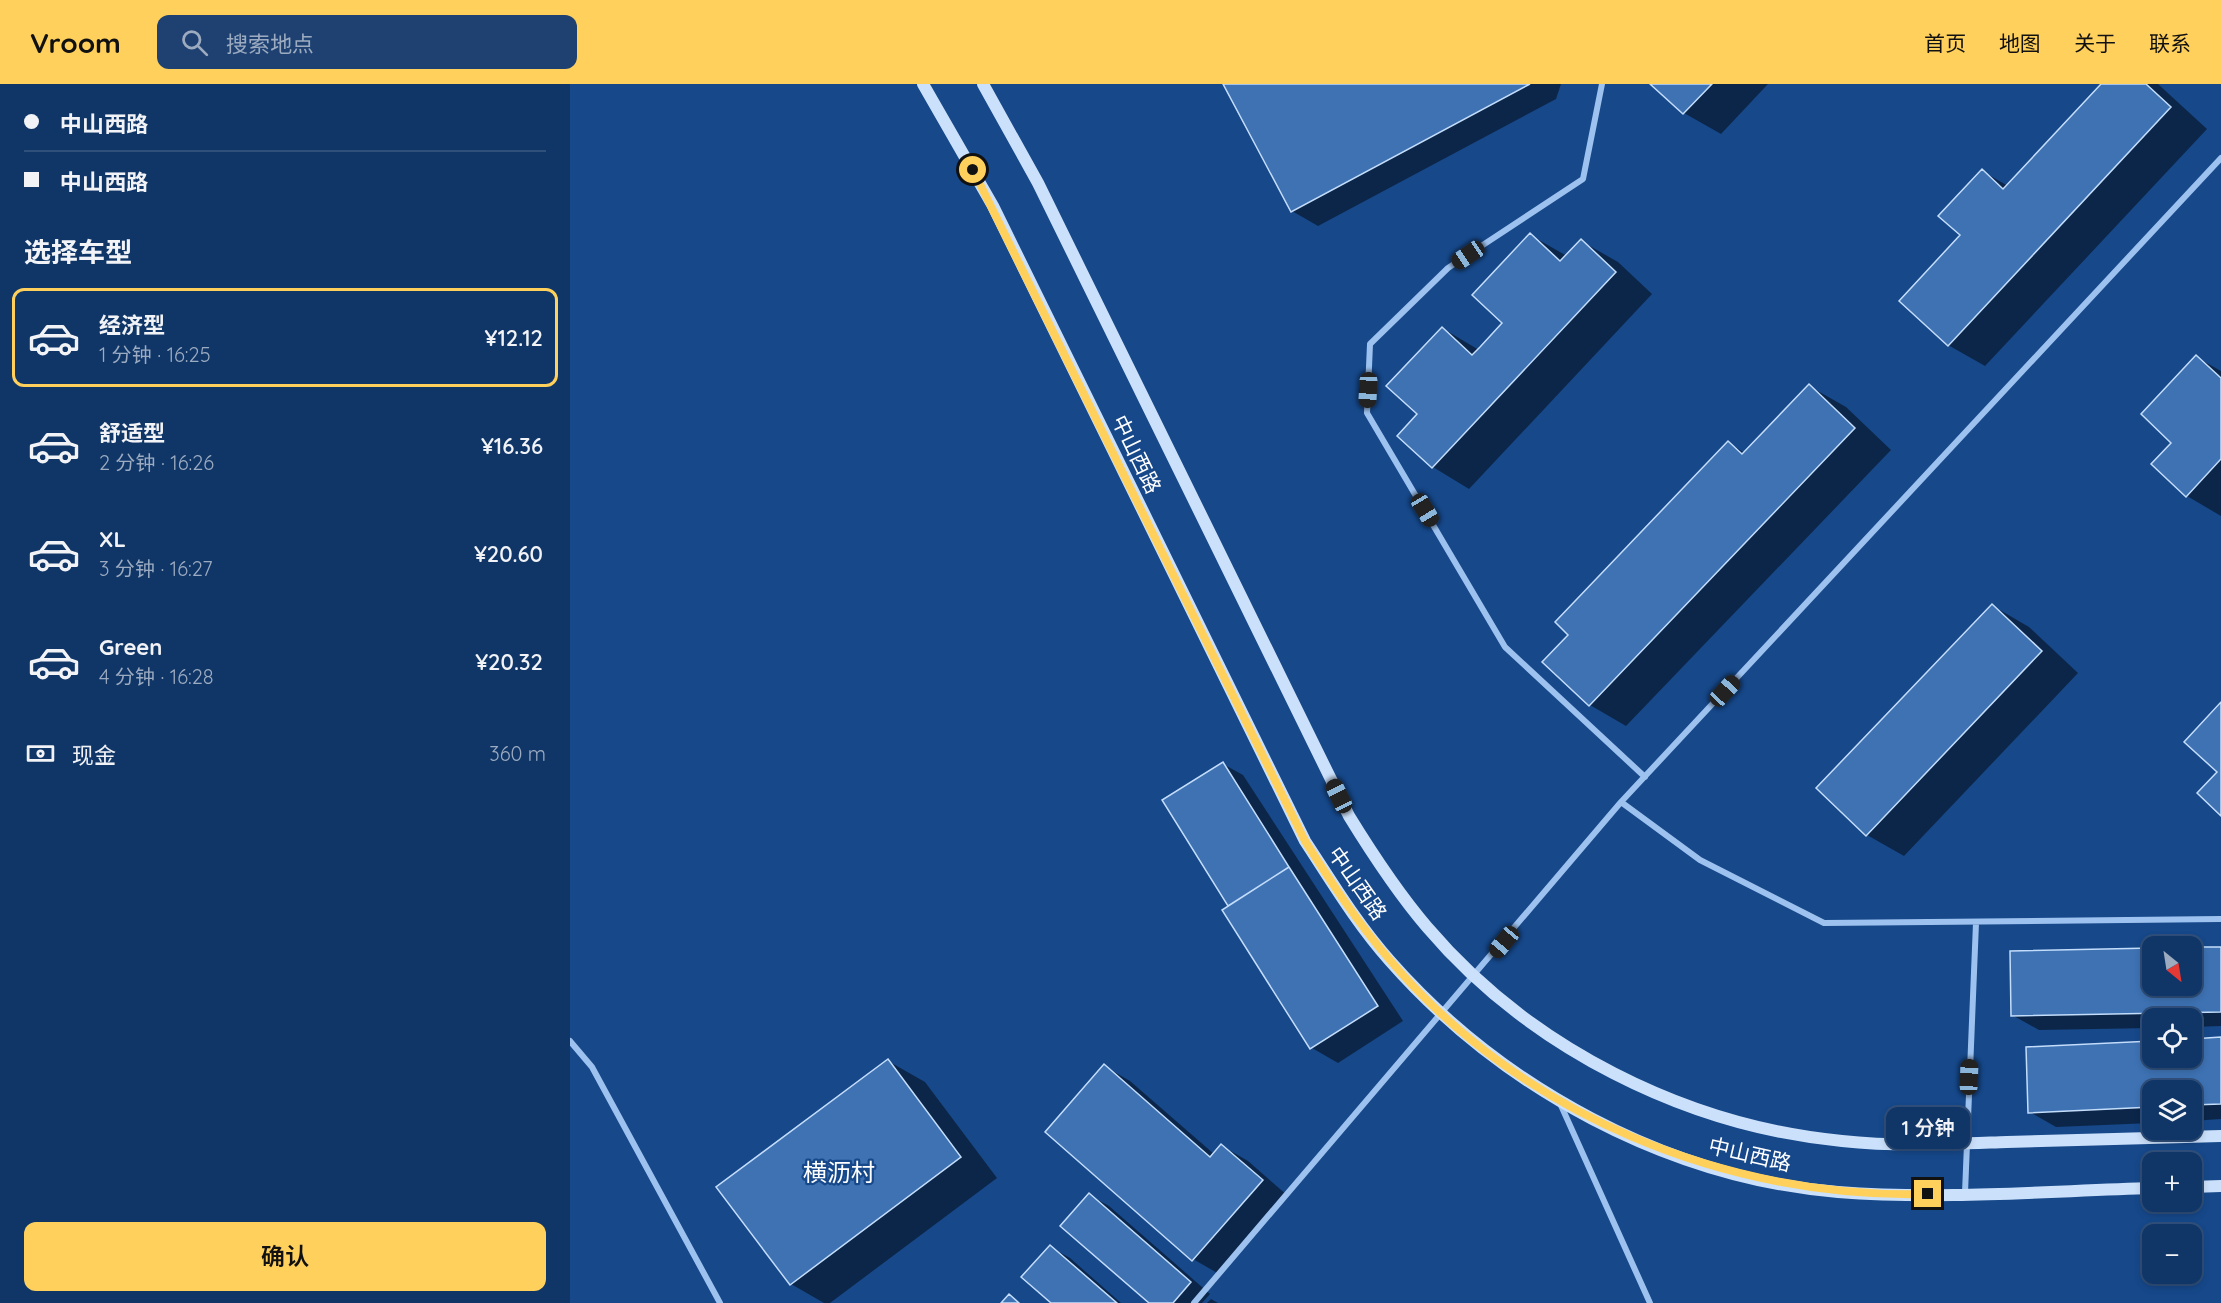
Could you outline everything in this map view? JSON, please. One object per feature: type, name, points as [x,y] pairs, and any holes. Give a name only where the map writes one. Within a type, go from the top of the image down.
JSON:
[{"type":"main road","name":"中山西路","points":[[923,84],[993,206],[1305,841],[1344,903],[1383,952],[1441,1014],[1497,1060],[1559,1101],[1653,1146],[1693,1161],[1764,1180],[1836,1191],[1910,1195],[2142,1188]]},
{"type":"main road","name":"中山西路","points":[[983,84],[1038,183],[1349,816],[1386,874],[1428,928],[1475,976],[1527,1020],[1584,1057],[1645,1089],[1708,1113],[1774,1131],[1841,1141],[1909,1145],[2221,1136]]},
{"type":"main road","points":[[2202,1187],[2221,1186]]},
{"type":"street","points":[[1602,84],[1583,179],[1449,268],[1370,344],[1367,412],[1505,647],[1645,777]]},
{"type":"street","points":[[1194,1303],[1621,802],[2221,158]]},
{"type":"street","points":[[1621,802],[1700,860],[1824,923],[2221,919]]},
{"type":"street","points":[[1965,1193],[1976,923]]},
{"type":"street","points":[[570,1041],[592,1067],[720,1303]]},
{"type":"street","points":[[1559,1101],[1650,1303]]},
{"type":"building","points":[[1223,84],[1530,84],[1291,212]]},
{"type":"building","points":[[1650,84],[1712,84],[1683,114]]},
{"type":"building","points":[[2101,84],[2146,84],[2171,107],[1948,346],[1899,301],[1960,235],[1938,216],[1982,169],[2003,189]]},
{"type":"building","points":[[1530,233],[1560,261],[1581,239],[1616,272],[1432,468],[1397,436],[1417,414],[1386,386],[1442,327],[1472,355],[1480,347],[1502,323],[1472,295]]},
{"type":"building","points":[[2196,355],[2221,378],[2221,459],[2186,497],[2151,464],[2171,443],[2141,414]]},
{"type":"building","points":[[1809,384],[1855,428],[1589,706],[1542,662],[1568,635],[1555,622],[1728,441],[1742,454]]},
{"type":"building","points":[[1992,604],[2042,651],[1866,836],[1816,788]]},
{"type":"building","points":[[2221,702],[2221,816],[2197,793],[2217,772],[2184,742]]},
{"type":"building","points":[[1223,762],[1289,867],[1228,906],[1162,800]]},
{"type":"building","points":[[1289,867],[1378,1006],[1310,1049],[1222,910]]},
{"type":"building","points":[[2202,947],[2221,947],[2221,1012],[2202,1012],[2202,1008],[2142,1008],[2142,1014],[2011,1016],[2010,951],[2142,948],[2142,996],[2202,996]]},
{"type":"building","points":[[2221,1037],[2221,1104],[2202,1105],[2202,1080],[2142,1080],[2142,1107],[2028,1113],[2026,1047],[2142,1041],[2142,1068],[2202,1068],[2202,1038]]},
{"type":"building","points":[[888,1059],[961,1157],[790,1285],[716,1187]]},
{"type":"building","points":[[1104,1064],[1210,1157],[1221,1144],[1263,1180],[1192,1261],[1045,1132]]},
{"type":"building","points":[[1089,1193],[1191,1282],[1173,1303],[1149,1303],[1060,1226]]},
{"type":"building","points":[[1050,1245],[1117,1303],[1051,1303],[1021,1277]]},
{"type":"building","points":[[1009,1294],[1019,1303],[1001,1303]]},
{"type":"district","name":"横沥村","points":[[839,1172]]},
{"type":"route","points":[[973,170],[993,206],[1305,841],[1344,903],[1390,961],[1441,1014],[1497,1060],[1559,1101],[1624,1134],[1693,1161],[1764,1180],[1836,1191],[1928,1194]]}]
